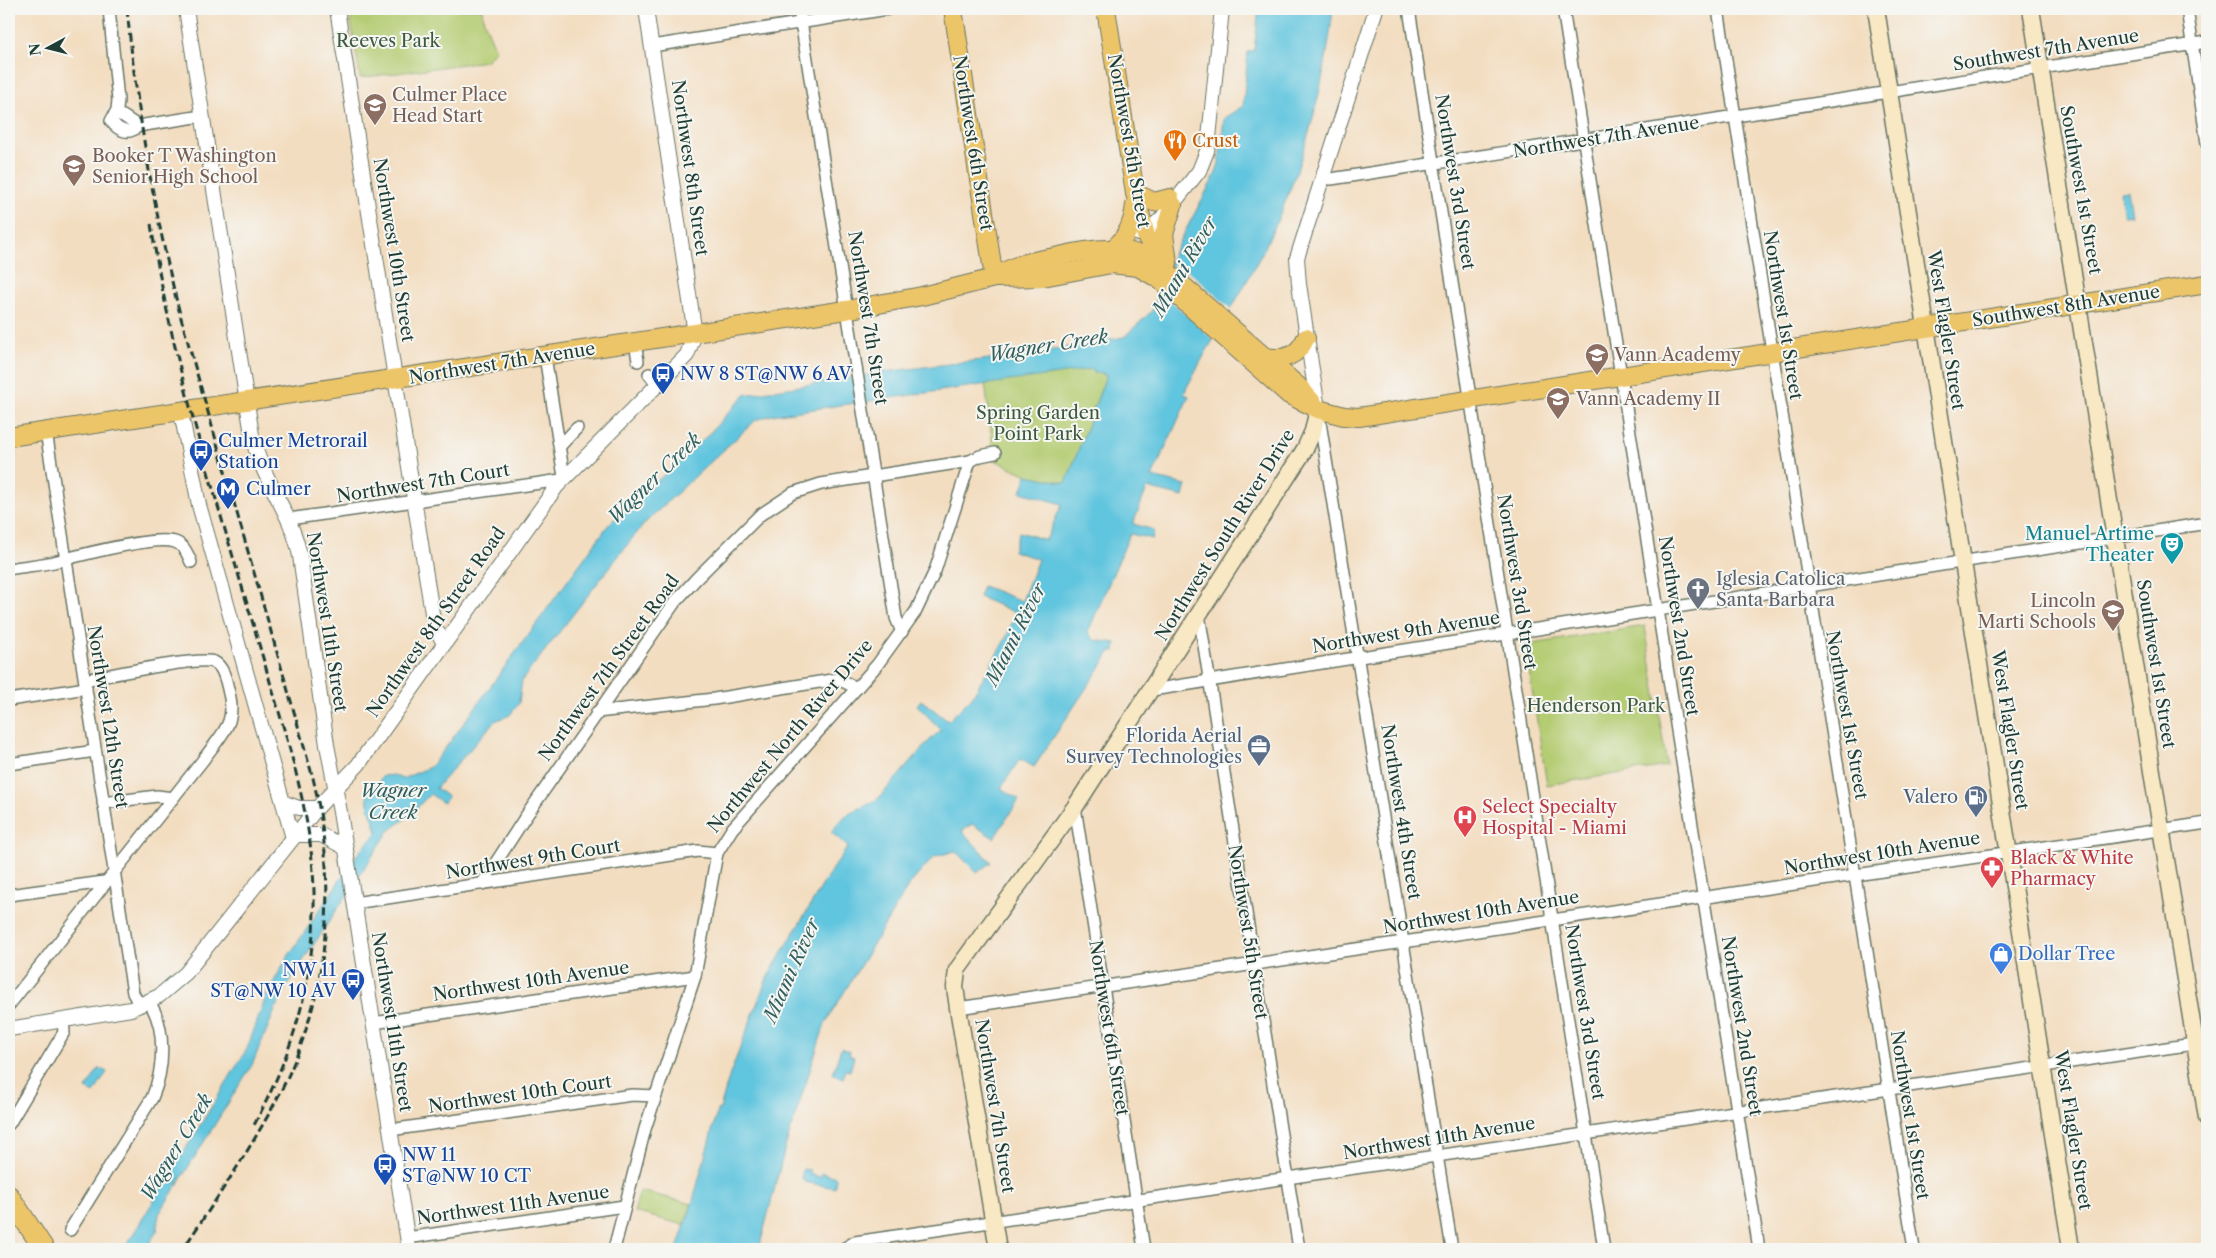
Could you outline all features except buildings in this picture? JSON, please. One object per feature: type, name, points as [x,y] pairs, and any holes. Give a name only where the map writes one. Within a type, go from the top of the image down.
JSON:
[{"type":"highway","points":[[9,1196],[44,1249]]},
{"type":"main road","name":"Northwest 6th Street","points":[[953,9],[994,278]]},
{"type":"main road","name":"Northwest 5th Street","points":[[1106,9],[1135,193],[1152,255],[1167,271]]},
{"type":"main road","name":"West Flagler Street","points":[[1876,9],[2071,1249]]},
{"type":"main road","name":"Southwest 1st Street","points":[[2031,9],[2162,830],[2202,1043],[2207,1118]]},
{"type":"main road","points":[[1024,278],[1042,270],[1104,254],[1116,248],[1133,222],[1135,193],[1149,202],[1171,202],[1165,228],[1152,255]]},
{"type":"main road","name":"Northwest 7th Avenue","points":[[994,278],[1013,266],[1087,249],[1116,248],[1152,255]]},
{"type":"main road","name":"Northwest 7th Avenue","points":[[9,437],[846,310],[994,278],[1043,277],[1152,255]]},
{"type":"main road","name":"Northwest 7th Avenue","points":[[1152,255],[1159,279],[1245,349],[1265,358],[1298,386],[1318,409]]},
{"type":"main road","name":"Northwest 7th Avenue","points":[[1167,271],[1289,395],[1318,409]]},
{"type":"main road","name":"Southwest 8th Avenue","points":[[1318,409],[1339,415],[1359,417],[2207,284]]},
{"type":"main road","points":[[1265,358],[1279,359],[1295,354],[1306,338]]},
{"type":"main road","name":"Northwest South River Drive","points":[[957,970],[1075,807],[1152,690],[1305,449],[1314,431],[1318,409]]},
{"type":"main road","name":"Northwest 7th Street","points":[[957,970],[955,984],[958,1008],[998,1249]]},
{"type":"street","points":[[109,9],[118,100],[113,117],[123,116],[138,126],[202,116]]},
{"type":"street","name":"Northwest 11th Street","points":[[186,9],[247,402],[258,457],[289,519],[300,556],[327,745],[346,848],[408,1244]]},
{"type":"street","name":"Northwest 10th Street","points":[[337,9],[434,626],[444,643]]},
{"type":"street","name":"Northwest 8th Street","points":[[646,9],[695,334]]},
{"type":"street","name":"Northwest 7th Street","points":[[799,9],[896,618],[902,632]]},
{"type":"street","points":[[652,46],[888,9]]},
{"type":"street","points":[[1116,248],[1144,230],[1151,228],[1194,167],[1202,161],[1208,145],[1222,9]]},
{"type":"street","name":"Northwest South River Drive","points":[[1318,409],[1306,338],[1298,258],[1376,9]]},
{"type":"street","name":"Northwest 3rd Street","points":[[1409,9],[1604,1249]]},
{"type":"street","name":"Northwest 2nd Street","points":[[1563,9],[1759,1249]]},
{"type":"street","name":"Northwest 1st Street","points":[[1718,9],[1887,1089],[1914,1249]]},
{"type":"street","points":[[2186,9],[2207,143]]},
{"type":"street","name":"Southwest 7th Avenue","points":[[1889,92],[2207,42]]},
{"type":"street","name":"Northwest 7th Avenue","points":[[1322,178],[1434,164],[1889,92]]},
{"type":"street","name":"Northwest 8th Street Road","points":[[144,1004],[171,987],[186,973],[317,808],[358,764],[563,478],[659,386],[687,356],[695,334]]},
{"type":"street","points":[[635,342],[638,362]]},
{"type":"street","points":[[545,356],[560,446],[563,478]]},
{"type":"street","points":[[649,374],[659,386]]},
{"type":"street","name":"Northwest 4th Street","points":[[1318,409],[1452,1249]]},
{"type":"street","points":[[181,412],[199,505],[295,836],[321,835],[346,848]]},
{"type":"street","points":[[560,446],[577,428]]},
{"type":"street","name":"Northwest 12th Street","points":[[46,431],[133,993],[157,1016],[161,1050],[157,1086],[152,1098],[70,1230]]},
{"type":"street","name":"Northwest 7th Street Road","points":[[482,884],[509,840],[597,712],[680,596],[764,512],[784,497],[802,489],[970,461],[980,456],[995,453]]},
{"type":"street","name":"Northwest North River Drive","points":[[614,1249],[624,1206],[656,1096],[694,976],[717,853],[732,829],[857,688],[902,632],[929,586],[970,461]]},
{"type":"street","name":"Northwest 7th Court","points":[[289,519],[415,502],[563,478]]},
{"type":"street","name":"Northwest 9th Avenue","points":[[1152,690],[1658,612],[2207,523]]},
{"type":"street","points":[[9,568],[66,558],[78,554],[165,541],[181,545],[186,550],[191,562]]},
{"type":"street","name":"Northwest 5th Street","points":[[1199,614],[1208,681],[1299,1249]]},
{"type":"street","points":[[9,700],[190,662],[205,661],[219,665],[231,699],[231,720],[173,798],[104,882],[9,1005]]},
{"type":"street","points":[[597,712],[714,699],[838,679],[857,688]]},
{"type":"street","points":[[9,764],[96,751]]},
{"type":"street","points":[[103,803],[157,796],[173,798]]},
{"type":"street","points":[[284,803],[299,808],[317,808]]},
{"type":"street","name":"Northwest 6th Street","points":[[1075,807],[1144,1249]]},
{"type":"street","name":"Northwest 10th Avenue","points":[[958,1008],[2207,823]]},
{"type":"street","name":"Northwest 9th Court","points":[[354,899],[482,884],[698,851],[717,853]]},
{"type":"street","points":[[9,895],[104,882]]},
{"type":"street","name":"Northwest 10th Avenue","points":[[373,1023],[694,976]]},
{"type":"street","points":[[9,1029],[116,1012],[144,1004]]},
{"type":"street","points":[[9,1124],[64,1032],[63,1020]]},
{"type":"street","name":"Northwest 11th Avenue","points":[[843,1249],[855,1242],[2202,1043]]},
{"type":"street","name":"Northwest 10th Court","points":[[390,1130],[632,1095],[656,1096]]},
{"type":"street","name":"Northwest 11th Avenue","points":[[408,1244],[624,1206]]},
{"type":"green space","name":"Reeves Park","points":[[349,9],[482,9],[484,21],[496,50],[486,61],[360,78]]},
{"type":"green space","name":"Spring Garden Point Park","points":[[1093,368],[1106,376],[1066,483],[1027,475],[990,458],[992,439],[985,383]]},
{"type":"green space","name":"Henderson Park","points":[[1645,626],[1667,766],[1547,785],[1525,645]]},
{"type":"green space","points":[[640,1191],[692,1204],[684,1225],[634,1212]]},
{"type":"water","points":[[1259,9],[1333,9],[1329,41],[1317,104],[1299,166],[1275,226],[1243,288],[1187,387],[1184,394],[1189,396],[1152,477],[1186,485],[1183,497],[1147,488],[1133,524],[1154,530],[1152,539],[1130,534],[1088,632],[1094,640],[1116,643],[1115,651],[1111,651],[1034,767],[1020,759],[1001,788],[1019,800],[994,838],[972,824],[962,831],[991,862],[977,873],[955,851],[934,857],[909,885],[825,1024],[786,1144],[759,1249],[677,1249],[730,1074],[767,978],[832,869],[848,847],[831,832],[845,816],[878,799],[941,730],[917,705],[921,700],[948,721],[972,697],[1006,638],[1016,613],[979,597],[983,586],[1022,601],[1038,559],[1013,551],[1019,532],[1046,540],[1062,504],[1021,492],[1027,475],[1066,483],[1106,376],[1103,373],[1094,373],[1093,369],[772,415],[756,420],[646,522],[631,540],[522,680],[519,703],[510,715],[495,721],[436,788],[448,797],[443,803],[430,794],[409,816],[389,831],[283,991],[252,1065],[159,1214],[157,1231],[146,1249],[124,1249],[247,1049],[267,994],[287,958],[359,852],[377,833],[367,797],[383,776],[394,775],[402,779],[430,767],[609,524],[702,441],[745,395],[892,371],[1030,354],[1124,337],[1152,311],[1174,252],[1215,175],[1219,163],[1224,118],[1243,106],[1248,52],[1254,50]]},
{"type":"water","points":[[2128,191],[2132,215],[2124,216],[2120,192]]},
{"type":"water","points":[[841,1048],[850,1051],[849,1055],[854,1057],[850,1071],[846,1070],[843,1078],[833,1074]]},
{"type":"water","points":[[99,1068],[107,1072],[94,1093],[86,1089]]},
{"type":"water","points":[[803,1169],[810,1170],[809,1174],[821,1177],[822,1173],[836,1177],[835,1188],[804,1182],[804,1179],[801,1178]]},
{"type":"pier","points":[[1176,260],[1232,310],[1214,340],[1158,289]]},
{"type":"railway","points":[[127,9],[148,165],[163,242],[181,318],[313,778],[321,818],[327,898],[325,938],[319,977],[310,1016],[297,1054],[281,1091],[259,1132],[183,1249]]},
{"type":"railway","points":[[151,224],[160,278],[185,386],[214,492],[289,746],[310,843],[313,875],[313,938],[304,994],[289,1048],[253,1127]]},
{"type":"place","name":"Culmer Place Head Start","points":[[375,126]]},
{"type":"place","name":"Crust","points":[[1175,162]]},
{"type":"place","name":"Booker T Washington Senior High School","points":[[74,187]]},
{"type":"place","name":"Vann Academy","points":[[1597,376]]},
{"type":"place","name":"NW 8 ST@NW 6 AV","points":[[663,395]]},
{"type":"place","name":"Vann Academy II","points":[[1558,420]]},
{"type":"place","name":"Culmer Metrorail Station","points":[[201,472]]},
{"type":"place","name":"Culmer","points":[[228,510]]},
{"type":"place","name":"Manuel Artime Theater","points":[[2172,565]]},
{"type":"place","name":"Iglesia Catolica Santa Barbara","points":[[1698,610]]},
{"type":"place","name":"Lincoln Marti Schools","points":[[2113,632]]},
{"type":"place","name":"Florida Aerial Survey Technologies","points":[[1259,767]]},
{"type":"place","name":"Valero","points":[[1976,818]]},
{"type":"place","name":"Select Specialty Hospital - Miami","points":[[1465,838]]},
{"type":"place","name":"Black & White Pharmacy","points":[[1992,889]]},
{"type":"place","name":"Dollar Tree","points":[[2001,975]]},
{"type":"place","name":"NW 11 ST@NW 10 AV","points":[[353,1001]]},
{"type":"place","name":"NW 11 ST@NW 10 CT","points":[[385,1186]]},
{"type":"water label","name":"Miami River","points":[[1184,266]]},
{"type":"water label","name":"Wagner Creek","points":[[1048,345]]},
{"type":"water label","name":"Wagner Creek","points":[[654,478]]},
{"type":"water label","name":"Miami River","points":[[1015,634]]},
{"type":"water label","name":"Wagner Creek","points":[[393,801]]},
{"type":"water label","name":"Miami River","points":[[791,970]]},
{"type":"water label","name":"Wagner Creek","points":[[176,1147]]}]
